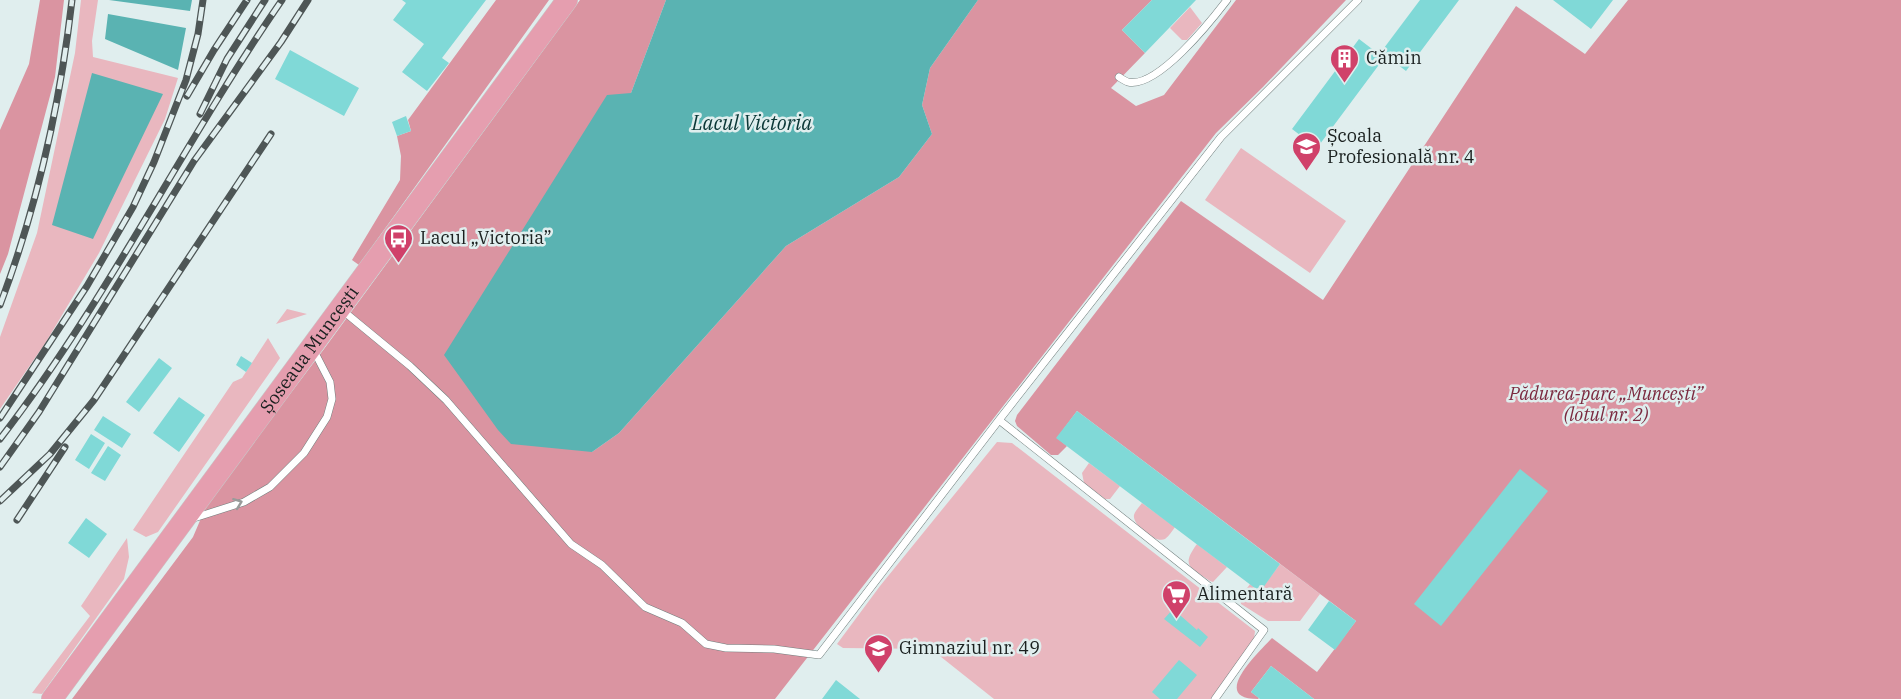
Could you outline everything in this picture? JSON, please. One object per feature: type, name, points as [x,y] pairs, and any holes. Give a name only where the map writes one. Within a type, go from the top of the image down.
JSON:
[{"type":"main road","name":"Șoseaua Muncești","points":[[52,699],[567,0]]},
{"type":"lane","points":[[1119,78],[1129,82],[1142,80],[1162,68],[1195,40],[1227,0]]},
{"type":"lane","points":[[340,309],[410,366],[446,400],[571,544],[602,565],[645,607],[682,623],[706,644],[726,648],[774,649],[819,655],[999,420],[1221,138],[1358,0]]},
{"type":"lane","points":[[183,522],[244,502],[270,487],[304,453],[327,417],[332,399],[330,382],[312,347]]},
{"type":"lane","points":[[999,420],[1264,630],[1215,699]]},
{"type":"shaded area","points":[[81,0],[98,0],[92,41],[93,57],[178,78],[165,119],[99,253],[46,342],[0,409],[0,337],[37,233],[75,53]]},
{"type":"shaded area","points":[[1190,7],[1202,23],[1187,40],[1182,40],[1170,28]]},
{"type":"shaded area","points":[[1241,148],[1346,221],[1310,273],[1205,200]]},
{"type":"shaded area","points":[[287,309],[307,314],[276,324]]},
{"type":"shaded area","points":[[268,338],[280,358],[158,532],[146,537],[133,530],[233,382],[242,378]]},
{"type":"shaded area","points":[[997,442],[1012,443],[1255,631],[1254,639],[1211,699],[994,699],[931,649],[843,648],[837,644],[880,586]]},
{"type":"shaded area","points":[[1089,463],[1120,486],[1110,499],[1105,499],[1084,483],[1082,473]]},
{"type":"shaded area","points":[[1142,503],[1175,527],[1165,539],[1156,539],[1137,524],[1134,515]]},
{"type":"shaded area","points":[[127,538],[129,557],[124,579],[42,694],[32,693],[90,616],[81,606]]},
{"type":"shaded area","points":[[1197,544],[1227,567],[1213,582],[1190,566],[1189,558]]},
{"type":"shaded area","points":[[1280,564],[1320,594],[1300,621],[1268,621],[1241,604],[1240,598],[1250,584],[1260,591]]},
{"type":"green space","points":[[40,0],[64,0],[55,77],[8,254],[0,274],[0,130],[29,64]]},
{"type":"green space","points":[[496,0],[549,0],[359,265],[352,260],[400,180],[401,156],[397,136],[411,131],[408,120]]},
{"type":"green space","points":[[580,0],[666,0],[631,93],[592,452],[619,433],[786,246],[899,177],[932,134],[922,105],[930,68],[978,0],[1152,0],[1122,30],[1145,53],[1111,88],[1136,106],[1164,95],[1236,0],[1346,0],[1216,133],[775,699],[72,699],[193,537],[208,502],[324,349]]},
{"type":"green space","name":"Pădurea-parc „Muncești” (lotul nr. 2)","points":[[1628,0],[1901,0],[1901,699],[1314,699],[1271,666],[1251,692],[1259,698],[1244,697],[1238,692],[1237,684],[1241,674],[1272,638],[1317,672],[1356,621],[1077,411],[1057,438],[1067,446],[1058,455],[1051,455],[1017,426],[1015,421],[1017,415],[1181,201],[1323,300],[1516,6],[1585,54]]},
{"type":"water","points":[[109,0],[192,0],[190,11]]},
{"type":"water","name":"Lacul Victoria","points":[[666,0],[978,0],[930,68],[922,105],[932,134],[899,177],[786,246],[619,433],[592,452],[511,444],[498,430],[444,355],[607,95],[631,93]]},
{"type":"water","points":[[108,14],[186,28],[178,70],[105,39]]},
{"type":"water","points":[[92,73],[163,94],[93,239],[52,225]]},
{"type":"building","points":[[402,0],[486,0],[442,58],[449,63],[427,91],[402,72],[424,44],[393,20],[406,3]]},
{"type":"building","points":[[1152,0],[1196,0],[1145,53],[1122,30]]},
{"type":"building","name":"Cămin","points":[[1420,0],[1459,0],[1406,71],[1381,52]]},
{"type":"building","points":[[1553,0],[1613,0],[1591,29]]},
{"type":"building","name":"Cămin","points":[[1359,39],[1384,58],[1317,148],[1292,129]]},
{"type":"building","points":[[290,50],[359,88],[344,116],[275,79]]},
{"type":"building","points":[[406,116],[411,131],[397,136],[392,122]]},
{"type":"building","points":[[241,356],[252,363],[246,372],[236,365]]},
{"type":"building","points":[[159,358],[172,368],[139,412],[126,402]]},
{"type":"building","points":[[179,397],[205,415],[179,452],[153,433]]},
{"type":"building","points":[[1077,411],[1280,564],[1260,592],[1056,438]]},
{"type":"building","points":[[103,416],[131,434],[122,448],[94,430]]},
{"type":"building","points":[[91,434],[105,443],[89,469],[75,460]]},
{"type":"building","points":[[108,446],[121,455],[105,481],[91,473]]},
{"type":"building","points":[[1520,469],[1548,491],[1441,626],[1414,604]]},
{"type":"building","points":[[86,518],[107,534],[89,558],[68,543]]},
{"type":"building","points":[[1329,601],[1356,621],[1335,650],[1308,630]]},
{"type":"building","points":[[1173,609],[1208,637],[1200,647],[1164,619]]},
{"type":"building","points":[[1179,660],[1197,675],[1177,699],[1160,699],[1152,692]]},
{"type":"building","points":[[1271,666],[1314,699],[1260,699],[1251,692]]},
{"type":"building","points":[[836,680],[860,699],[822,699]]},
{"type":"railway","points":[[0,305],[36,193],[54,117],[72,0]]},
{"type":"railway","points":[[0,418],[87,286],[133,207],[154,162],[186,80],[198,34],[203,0]]},
{"type":"railway","points":[[187,96],[247,0]]},
{"type":"railway","points":[[200,114],[227,59],[265,0]]},
{"type":"railway","points":[[0,439],[75,332],[211,110],[282,0]]},
{"type":"railway","points":[[0,467],[39,412],[194,161],[281,42],[308,0]]},
{"type":"railway","points":[[0,501],[50,454],[94,400],[271,134]]},
{"type":"railway","points":[[17,520],[65,447]]},
{"type":"place","name":"Cămin","points":[[1345,84]]},
{"type":"place","name":"Școala Profesională nr. 4","points":[[1306,172]]},
{"type":"place","name":"Lacul „Victoria”","points":[[399,264]]},
{"type":"place","name":"Alimentară","points":[[1176,620]]},
{"type":"place","name":"Gimnaziul nr. 49","points":[[878,674]]}]
